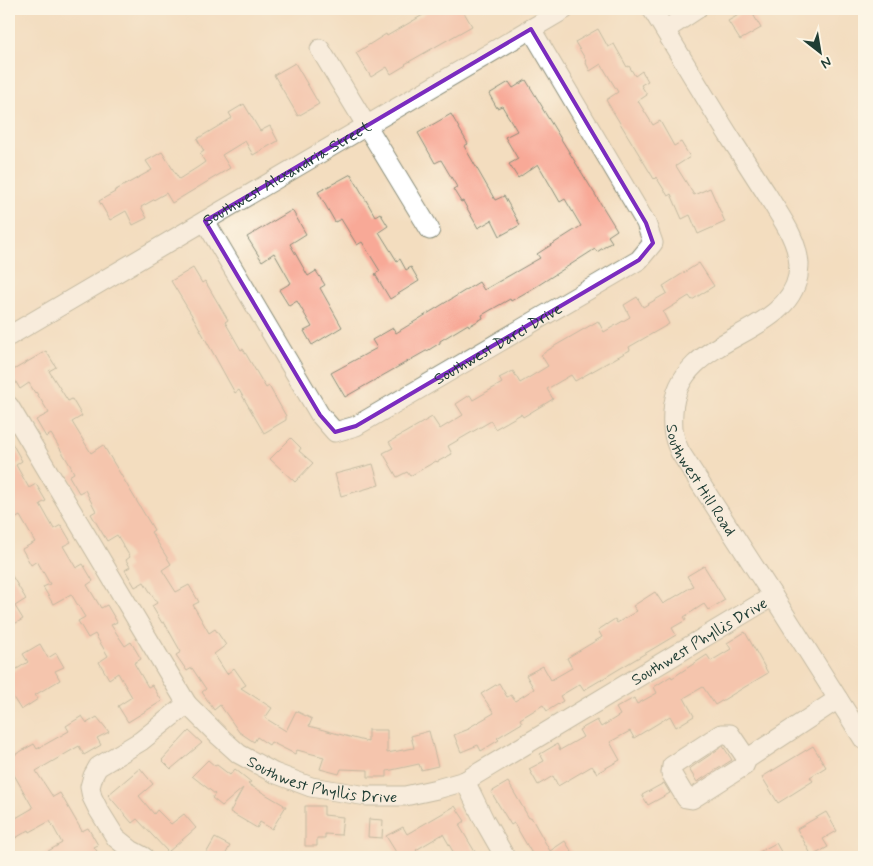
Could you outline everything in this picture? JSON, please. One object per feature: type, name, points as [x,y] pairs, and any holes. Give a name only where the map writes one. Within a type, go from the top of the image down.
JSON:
[{"type":"street","name":"Southwest Alexandria Street","points":[[9,336],[565,9]]},
{"type":"street","name":"Southwest Hill Road","points":[[652,9],[793,238],[799,267],[796,285],[786,302],[766,318],[711,351],[690,368],[678,386],[673,404],[672,425],[674,439],[680,452],[774,596],[864,740]]},
{"type":"street","points":[[665,30],[697,9]]},
{"type":"street","name":"Southwest Darci Drive","points":[[205,221],[320,414],[334,432],[356,426],[639,260],[654,243],[646,223],[531,29]]},
{"type":"street","points":[[320,49],[430,230]]},
{"type":"street","name":"Southwest Phyllis Drive","points":[[9,406],[187,704],[239,754],[274,773],[311,787],[367,796],[405,796],[465,781],[774,596]]},
{"type":"street","points":[[747,759],[838,699]]},
{"type":"street","points":[[144,857],[131,850],[116,838],[111,831],[92,797],[90,787],[92,776],[98,767],[141,741],[187,704]]},
{"type":"street","points":[[465,781],[505,857]]},
{"type":"highlighted area","points":[[531,29],[646,223],[653,243],[639,260],[356,426],[335,432],[320,415],[205,221]]},
{"type":"building","points":[[433,9],[462,9],[472,26],[391,74],[387,67],[371,77],[356,53],[386,34],[387,36]]},
{"type":"building","points":[[749,9],[761,28],[740,40],[728,21]]},
{"type":"building","points":[[598,29],[608,47],[614,44],[627,67],[629,66],[635,76],[642,71],[648,81],[641,85],[647,95],[638,101],[653,125],[660,121],[674,146],[681,142],[690,157],[676,166],[694,195],[710,188],[725,222],[698,234],[690,215],[682,219],[671,194],[668,196],[656,177],[654,179],[606,100],[618,92],[601,64],[590,71],[586,60],[575,42]]},
{"type":"building","points":[[295,63],[319,104],[298,116],[274,75]]},
{"type":"building","points":[[526,80],[617,230],[608,236],[612,242],[597,252],[595,249],[537,286],[482,315],[483,318],[469,326],[468,324],[427,351],[345,397],[331,373],[377,348],[372,340],[393,328],[396,333],[479,282],[484,290],[540,258],[537,254],[581,226],[565,199],[560,202],[538,164],[518,178],[509,164],[518,159],[505,137],[517,131],[502,106],[497,108],[489,94],[509,82],[513,88]]},
{"type":"building","points":[[244,104],[260,131],[270,126],[278,141],[253,155],[245,141],[222,155],[230,168],[172,203],[166,193],[141,207],[147,218],[133,225],[126,211],[110,220],[99,201],[152,170],[146,161],[162,152],[179,179],[198,167],[205,162],[200,154],[204,151],[197,139],[232,118],[229,113]]},
{"type":"building","points":[[451,114],[468,144],[464,146],[495,200],[504,196],[520,225],[500,236],[492,220],[478,228],[463,201],[461,202],[453,189],[457,187],[441,160],[435,163],[418,133]]},
{"type":"building","points":[[351,174],[375,216],[380,213],[388,226],[379,232],[397,261],[400,259],[406,270],[411,267],[419,281],[390,299],[375,274],[380,271],[362,242],[357,245],[341,219],[335,222],[318,192]]},
{"type":"building","points":[[292,210],[306,234],[290,244],[308,276],[316,271],[325,285],[320,288],[342,327],[312,345],[304,331],[312,327],[297,301],[289,306],[279,290],[291,283],[274,253],[262,261],[247,237]]},
{"type":"building","points":[[699,263],[714,286],[692,300],[689,296],[663,312],[669,324],[629,347],[630,350],[575,381],[571,375],[547,389],[553,399],[523,417],[521,414],[495,429],[491,421],[448,446],[452,454],[410,476],[407,472],[397,477],[383,453],[393,448],[389,442],[432,417],[440,429],[463,415],[456,404],[470,395],[473,400],[502,383],[499,378],[513,371],[520,383],[548,366],[541,355],[598,321],[604,332],[630,317],[624,305],[637,297],[643,307],[667,293],[663,286]]},
{"type":"building","points":[[193,268],[202,283],[205,281],[228,320],[225,322],[241,350],[243,349],[266,388],[269,386],[286,416],[286,420],[264,433],[239,390],[235,393],[171,281]]},
{"type":"building","points":[[46,351],[56,367],[49,371],[68,401],[72,399],[82,416],[72,422],[91,453],[103,445],[154,530],[151,532],[171,564],[162,570],[176,592],[189,585],[199,602],[193,605],[209,633],[215,629],[226,645],[214,654],[227,674],[234,668],[246,685],[241,688],[272,708],[265,718],[286,731],[296,711],[312,719],[309,726],[368,742],[368,730],[387,730],[387,753],[414,748],[411,736],[429,731],[438,766],[421,770],[419,764],[387,771],[387,777],[368,777],[368,770],[341,769],[339,774],[320,769],[324,757],[297,750],[295,754],[271,742],[269,745],[257,737],[254,742],[239,732],[220,705],[214,710],[202,692],[206,689],[192,668],[187,671],[176,655],[181,652],[164,622],[162,623],[152,606],[157,603],[144,582],[135,587],[125,570],[130,567],[126,560],[130,557],[117,535],[107,541],[91,514],[96,511],[85,490],[79,493],[69,476],[74,473],[70,465],[51,434],[46,437],[36,420],[49,413],[29,383],[20,389],[10,372]]},
{"type":"building","points":[[9,438],[22,461],[16,465],[29,488],[36,484],[46,501],[40,504],[54,529],[61,525],[71,542],[63,546],[76,568],[83,564],[93,581],[87,585],[101,608],[107,605],[117,622],[111,625],[125,646],[131,642],[141,659],[134,663],[148,687],[152,685],[162,701],[128,722],[118,706],[132,697],[118,673],[109,679],[99,662],[108,656],[95,634],[88,638],[78,621],[85,617],[71,594],[53,604],[43,587],[50,584],[37,561],[31,565],[22,549],[35,542],[20,516],[9,522]]},
{"type":"building","points":[[291,438],[301,448],[299,451],[313,463],[295,482],[270,459]]},
{"type":"building","points":[[373,464],[379,485],[341,496],[335,474]]},
{"type":"building","points":[[704,566],[725,600],[708,610],[704,604],[684,617],[686,620],[672,628],[676,635],[584,690],[580,684],[560,696],[563,701],[547,711],[543,705],[520,719],[522,723],[497,738],[499,740],[481,751],[478,745],[461,752],[454,735],[469,729],[494,713],[481,694],[499,683],[507,697],[511,695],[515,701],[534,689],[526,675],[543,666],[551,680],[572,668],[567,658],[602,637],[598,630],[615,619],[617,623],[637,611],[633,606],[655,592],[663,604],[693,586],[687,576]]},
{"type":"building","points":[[9,571],[26,599],[15,606],[23,619],[9,627]]},
{"type":"building","points":[[745,632],[768,673],[715,705],[703,687],[684,698],[694,716],[676,727],[670,716],[634,738],[630,731],[610,742],[620,760],[597,773],[592,766],[558,786],[553,776],[538,785],[529,769],[544,761],[540,754],[557,744],[560,750],[583,737],[579,730],[597,720],[601,727],[620,715],[616,708],[634,698],[637,704],[657,693],[654,687],[671,676],[672,678],[707,655],[711,661],[731,649],[727,643]]},
{"type":"building","points":[[40,644],[48,658],[56,653],[64,667],[55,671],[60,680],[35,695],[38,699],[21,710],[9,691],[9,674],[28,662],[23,654]]},
{"type":"building","points":[[82,716],[87,723],[97,717],[109,732],[97,738],[101,745],[84,755],[79,746],[36,771],[53,797],[60,793],[82,831],[88,828],[98,845],[94,847],[101,857],[38,857],[62,843],[50,821],[30,832],[29,830],[9,842],[9,822],[33,808],[9,766],[9,758],[34,744],[37,749],[69,731],[66,726]]},
{"type":"building","points":[[189,731],[202,743],[171,769],[162,760]]},
{"type":"building","points":[[723,746],[732,760],[697,782],[689,769]]},
{"type":"building","points":[[813,746],[826,767],[810,777],[813,781],[778,803],[762,777]]},
{"type":"building","points":[[208,760],[230,775],[235,769],[251,782],[248,784],[283,806],[286,806],[272,829],[260,822],[257,828],[230,812],[243,788],[222,806],[212,798],[215,794],[192,776]]},
{"type":"building","points":[[140,768],[153,784],[139,796],[154,814],[157,810],[171,824],[184,814],[196,828],[168,852],[137,819],[132,823],[108,795]]},
{"type":"building","points":[[508,782],[550,851],[565,841],[575,857],[534,857],[514,823],[511,825],[491,792]]},
{"type":"building","points":[[664,783],[670,793],[648,805],[642,795]]},
{"type":"building","points":[[305,806],[324,806],[324,815],[343,817],[341,835],[325,834],[325,838],[317,838],[317,846],[305,846]]},
{"type":"building","points":[[455,806],[465,821],[459,825],[478,857],[456,857],[443,834],[416,850],[421,857],[399,857],[386,836],[403,827],[407,834]]},
{"type":"building","points":[[826,812],[837,831],[823,839],[828,847],[812,856],[797,829]]},
{"type":"building","points":[[369,819],[383,820],[382,838],[368,837]]},
{"type":"building","points":[[215,838],[230,846],[224,857],[204,857]]},
{"type":"building","points":[[776,843],[784,857],[750,857]]}]
